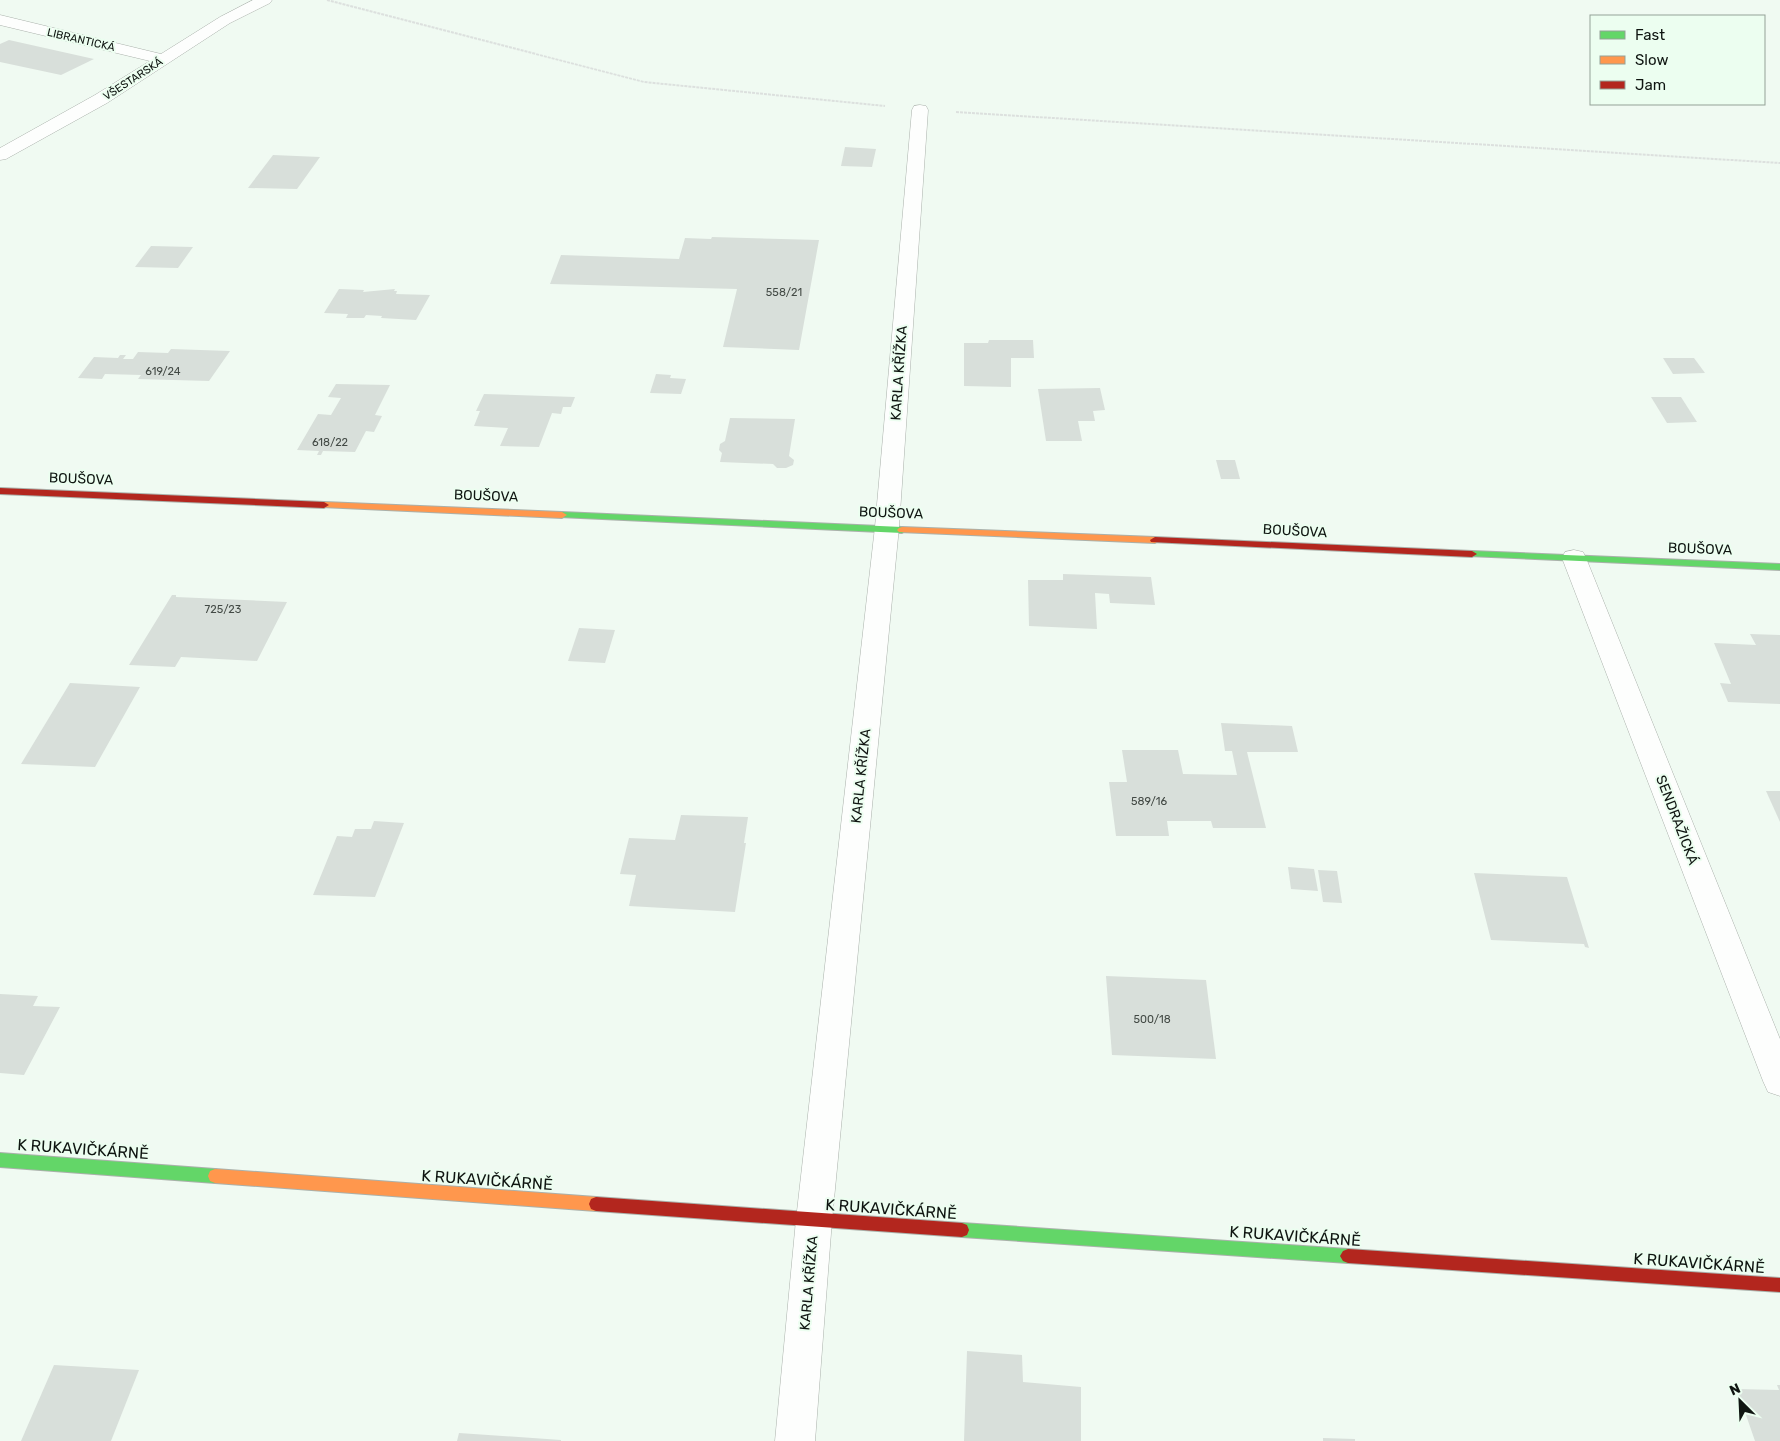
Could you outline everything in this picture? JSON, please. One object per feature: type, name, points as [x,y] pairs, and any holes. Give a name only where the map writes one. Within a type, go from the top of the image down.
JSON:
[{"type":"street","name":"VŠESTARSKÁ","points":[[0,155],[101,100],[225,20],[265,0]]},
{"type":"street","name":"LIBRANTICKÁ","points":[[0,20],[163,59]]},
{"type":"street","name":"KARLA KŘÍŽKA","points":[[795,1441],[814,1220],[887,528],[920,110]]},
{"type":"street","name":"BOUŠOVA","points":[[0,491],[1780,567]]},
{"type":"street","name":"SENDRAŽICKÁ","points":[[1574,558],[1780,1081]]},
{"type":"street","name":"K RUKAVIČKÁRNĚ","points":[[0,1160],[814,1220],[1780,1285]]},
{"type":"path","points":[[327,0],[644,82],[920,110],[1780,163]]},
{"type":"building","points":[[9,40],[94,59],[61,75],[0,62],[0,44]]},
{"type":"building","points":[[845,147],[876,149],[872,167],[841,166]]},
{"type":"building","points":[[273,155],[320,157],[297,189],[248,188]]},
{"type":"building","points":[[712,237],[819,240],[799,350],[723,347],[737,289],[550,284],[561,255],[679,259],[685,238],[711,239]]},
{"type":"building","points":[[151,246],[193,247],[178,268],[135,267]]},
{"type":"building","points":[[339,289],[364,290],[363,292],[395,289],[394,291],[397,291],[396,294],[430,295],[416,320],[366,315],[364,318],[346,318],[348,314],[324,313]]},
{"type":"building","points":[[989,340],[1033,340],[1034,358],[1011,358],[1011,387],[964,386],[964,343],[988,343]]},
{"type":"building","points":[[171,349],[230,351],[209,381],[138,379],[141,375],[105,374],[102,379],[78,378],[94,357],[118,358],[120,355],[126,355],[123,359],[133,359],[138,352],[168,353]]},
{"type":"building","points":[[1663,358],[1694,358],[1705,373],[1673,374]]},
{"type":"building","points":[[656,374],[671,375],[670,378],[686,379],[681,394],[650,393]]},
{"type":"building","points":[[336,384],[390,385],[375,415],[382,416],[374,432],[366,431],[355,452],[323,451],[321,455],[317,455],[319,451],[297,450],[318,414],[331,415],[341,398],[328,397]]},
{"type":"building","points":[[1100,388],[1105,410],[1093,411],[1095,421],[1078,421],[1082,441],[1046,441],[1038,389]]},
{"type":"building","points":[[484,394],[575,397],[571,407],[563,407],[561,414],[552,413],[539,447],[500,446],[508,428],[474,426],[480,411],[476,411]]},
{"type":"building","points":[[1651,397],[1681,397],[1697,422],[1667,423]]},
{"type":"building","points":[[730,418],[795,419],[789,456],[794,460],[793,465],[786,468],[777,468],[773,464],[720,462],[722,453],[719,450],[720,444],[725,441]]},
{"type":"building","points":[[1216,460],[1235,460],[1240,479],[1221,479]]},
{"type":"building","points":[[1063,574],[1151,577],[1155,605],[1110,603],[1109,594],[1095,593],[1097,629],[1029,626],[1028,580],[1063,580]]},
{"type":"building","points":[[172,595],[176,595],[176,597],[287,602],[257,661],[181,657],[175,667],[129,665]]},
{"type":"building","points":[[579,628],[615,630],[605,663],[568,661]]},
{"type":"building","points":[[1750,634],[1780,635],[1780,704],[1728,702],[1720,683],[1731,684],[1714,643],[1756,645]]},
{"type":"building","points":[[70,683],[140,687],[95,767],[21,764]]},
{"type":"building","points":[[1221,723],[1292,726],[1298,752],[1247,752],[1266,828],[1213,828],[1211,821],[1167,821],[1169,836],[1116,836],[1109,782],[1127,782],[1122,750],[1178,750],[1183,774],[1237,775],[1232,751],[1225,751]]},
{"type":"building","points":[[1766,791],[1780,791],[1780,822]]},
{"type":"building","points":[[681,815],[748,817],[744,843],[746,843],[735,912],[629,906],[636,875],[620,874],[629,838],[675,840]]},
{"type":"building","points":[[374,821],[404,823],[375,897],[313,895],[337,836],[352,837],[355,829],[371,829]]},
{"type":"building","points":[[1288,867],[1314,869],[1318,891],[1291,889]]},
{"type":"building","points":[[1318,870],[1337,871],[1342,903],[1323,902]]},
{"type":"building","points":[[1474,873],[1567,877],[1589,948],[1585,947],[1584,944],[1491,940]]},
{"type":"building","points":[[1106,976],[1206,980],[1216,1059],[1112,1055]]},
{"type":"building","points":[[0,994],[38,996],[33,1006],[60,1007],[24,1075],[0,1073]]},
{"type":"building","points":[[967,1351],[1022,1355],[1023,1382],[1081,1387],[1081,1441],[964,1441]]},
{"type":"building","points":[[54,1365],[139,1370],[111,1441],[21,1441]]},
{"type":"building","points":[[1777,1385],[1780,1385],[1780,1441],[1755,1441],[1737,1389],[1779,1390]]},
{"type":"building","points":[[459,1433],[561,1440],[561,1441],[457,1441]]},
{"type":"building","points":[[1323,1438],[1355,1439],[1355,1441],[1323,1441]]},
{"type":"traffic: fast","points":[[562,515],[902,530]]},
{"type":"traffic: fast","points":[[1472,554],[1780,567]]},
{"type":"traffic: fast","points":[[0,1160],[215,1176]]},
{"type":"traffic: fast","points":[[962,1230],[1348,1256]]},
{"type":"traffic: slow","points":[[324,505],[562,515]]},
{"type":"traffic: slow","points":[[902,530],[1155,540]]},
{"type":"traffic: slow","points":[[215,1176],[596,1204]]},
{"type":"traffic: jam","points":[[0,491],[324,505]]},
{"type":"traffic: jam","points":[[1155,540],[1472,554]]},
{"type":"traffic: jam","points":[[596,1204],[962,1230]]},
{"type":"traffic: jam","points":[[1348,1256],[1780,1285]]}]
